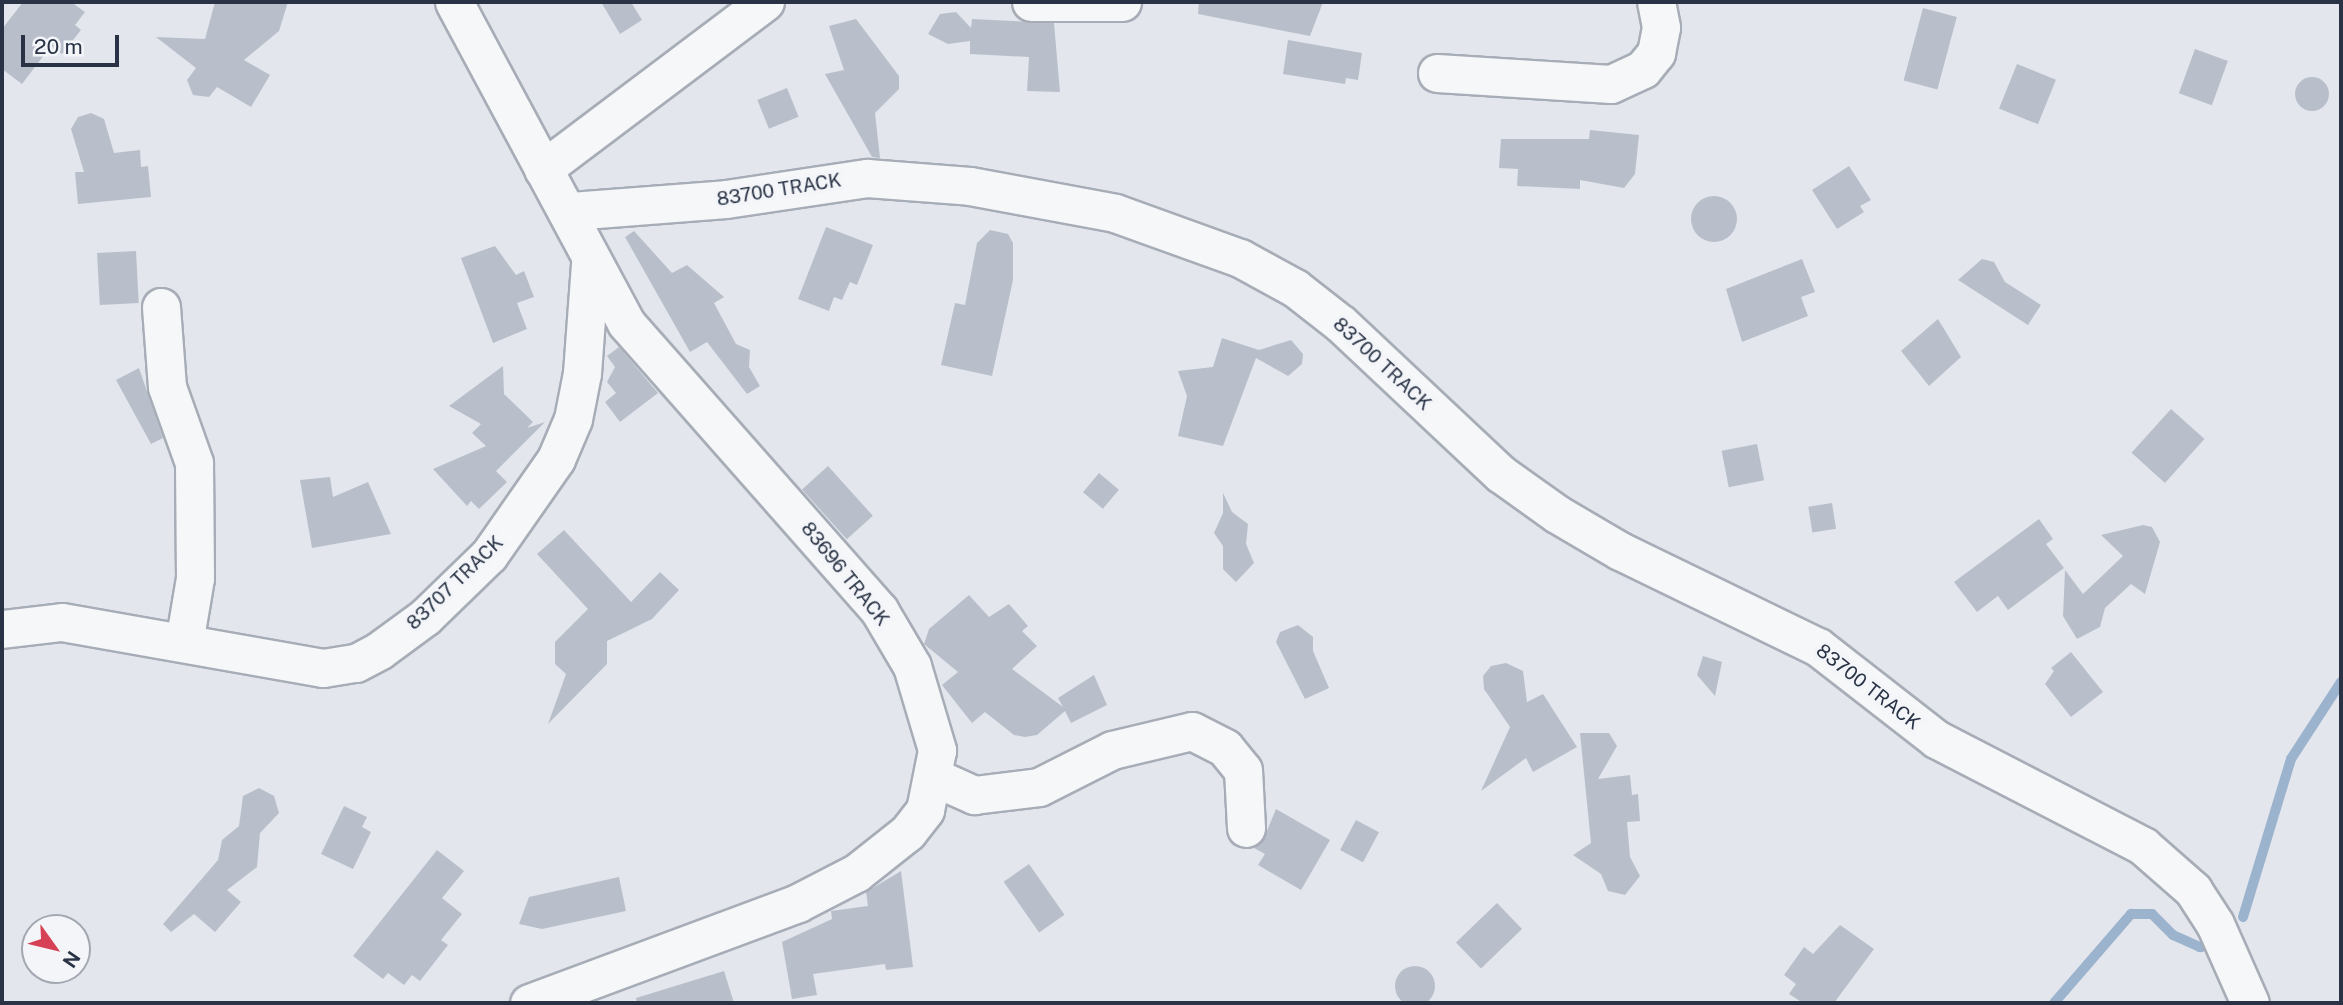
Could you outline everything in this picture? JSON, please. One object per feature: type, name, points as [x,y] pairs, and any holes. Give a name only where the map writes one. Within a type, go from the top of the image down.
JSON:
[{"type":"street","points":[[454,2],[544,169],[571,211]]},
{"type":"street","points":[[544,169],[765,2]]},
{"type":"street","points":[[1031,2],[1122,2]]},
{"type":"street","points":[[1437,73],[1611,84],[1643,69],[1656,53],[1661,27],[1656,2]]},
{"type":"street","name":"83700 TRACK","points":[[571,211],[726,199],[867,178],[970,186],[1115,212],[1240,258],[1295,288],[1341,324],[1501,474],[1557,514],[1620,551],[1818,647],[1936,739],[2143,846],[2193,890],[2215,924],[2250,1003]]},
{"type":"street","name":"83696 TRACK","points":[[529,1003],[799,903],[856,873],[908,832],[925,810],[936,778],[937,750],[929,715],[912,666],[879,611],[652,354],[590,263],[571,211]]},
{"type":"street","name":"83707 TRACK","points":[[2,629],[62,622],[323,668],[356,663],[425,617],[489,555],[556,459],[573,419],[582,373],[590,263]]},
{"type":"street","points":[[161,307],[167,387],[194,463],[195,579],[184,643]]},
{"type":"street","points":[[936,778],[974,795],[1039,787],[1112,750],[1192,731],[1225,748],[1244,770],[1246,828]]},
{"type":"building","points":[[23,2],[71,2],[85,12],[75,25],[81,30],[62,54],[51,46],[22,84],[2,69],[2,29]]},
{"type":"building","points":[[215,2],[288,2],[279,31],[244,60],[270,75],[251,107],[217,87],[209,97],[193,95],[187,80],[196,68],[156,37],[205,39]]},
{"type":"building","points":[[601,2],[631,2],[642,20],[620,34]]},
{"type":"building","points":[[1199,2],[1323,2],[1310,36],[1198,14]]},
{"type":"building","points":[[1923,8],[1957,17],[1937,90],[1904,80]]},
{"type":"building","points":[[956,12],[971,28],[972,19],[1054,23],[1060,92],[1027,91],[1029,57],[970,54],[970,41],[948,44],[928,34],[940,14]]},
{"type":"building","points":[[856,19],[899,76],[899,89],[875,113],[880,158],[872,157],[825,74],[844,70],[829,26]]},
{"type":"building","points":[[1288,40],[1362,53],[1358,80],[1346,78],[1345,84],[1283,74]]},
{"type":"building","points":[[2195,49],[2228,61],[2212,105],[2179,93]]},
{"type":"building","points":[[2017,64],[2056,80],[2038,124],[1999,109]]},
{"type":"building","points":[[2312,77],[2324,82],[2329,94],[2324,106],[2312,111],[2300,106],[2295,94],[2300,82]]},
{"type":"building","points":[[787,88],[799,117],[769,129],[757,100]]},
{"type":"building","points":[[91,113],[104,119],[114,153],[140,150],[141,167],[148,166],[151,197],[78,204],[75,172],[84,172],[71,129],[78,117]]},
{"type":"building","points":[[1590,130],[1639,135],[1635,174],[1624,188],[1580,180],[1580,189],[1517,186],[1518,169],[1499,168],[1501,139],[1589,139]]},
{"type":"building","points":[[1849,166],[1871,200],[1860,206],[1864,212],[1837,229],[1812,190]]},
{"type":"building","points":[[1714,196],[1730,203],[1737,219],[1730,235],[1714,242],[1698,235],[1691,219],[1698,203]]},
{"type":"building","points":[[826,227],[873,245],[857,285],[850,282],[842,300],[834,297],[829,311],[798,299]]},
{"type":"building","points":[[990,230],[1008,234],[1013,243],[1013,280],[992,376],[941,365],[955,303],[965,305],[977,243]]},
{"type":"building","points":[[634,231],[672,273],[687,265],[724,297],[714,303],[736,344],[750,350],[749,367],[760,386],[747,394],[707,342],[690,352],[625,237]]},
{"type":"building","points":[[495,246],[516,275],[524,271],[534,297],[517,303],[527,329],[493,343],[461,258]]},
{"type":"building","points":[[136,251],[139,303],[100,305],[97,253]]},
{"type":"building","points":[[1802,259],[1815,292],[1801,297],[1808,316],[1742,342],[1726,289]]},
{"type":"building","points":[[1982,259],[1994,262],[2005,282],[2041,305],[2028,325],[1958,280]]},
{"type":"building","points":[[1938,319],[1961,357],[1929,386],[1901,351]]},
{"type":"building","points":[[1222,338],[1259,350],[1291,340],[1303,354],[1302,364],[1288,376],[1256,358],[1223,446],[1178,436],[1187,396],[1178,371],[1213,367]]},
{"type":"building","points":[[619,347],[658,393],[620,422],[605,402],[616,393],[607,382],[615,367],[607,356]]},
{"type":"building","points":[[503,366],[504,394],[533,422],[527,428],[545,422],[496,471],[507,482],[479,509],[471,501],[467,506],[433,469],[486,446],[472,433],[481,424],[449,406]]},
{"type":"building","points":[[139,368],[163,438],[151,444],[116,380]]},
{"type":"building","points":[[2171,409],[2204,439],[2165,483],[2132,453]]},
{"type":"building","points":[[1757,444],[1764,480],[1729,487],[1722,451]]},
{"type":"building","points":[[828,466],[873,516],[847,539],[802,489]]},
{"type":"building","points":[[1099,473],[1119,490],[1103,509],[1083,492]]},
{"type":"building","points":[[330,477],[333,497],[368,482],[391,534],[312,548],[300,480]]},
{"type":"building","points":[[1223,493],[1232,512],[1248,524],[1246,544],[1254,563],[1236,582],[1223,569],[1223,546],[1214,533],[1223,513]]},
{"type":"building","points":[[1832,503],[1836,529],[1812,532],[1808,507]]},
{"type":"building","points":[[2039,519],[2053,539],[2046,544],[2064,568],[2008,610],[1998,596],[1977,612],[1954,582]]},
{"type":"building","points":[[2143,525],[2152,527],[2160,542],[2145,594],[2131,584],[2105,608],[2100,627],[2077,639],[2063,616],[2065,570],[2083,594],[2123,556],[2101,535]]},
{"type":"building","points":[[564,530],[631,602],[660,572],[679,590],[652,619],[607,641],[607,664],[548,724],[566,674],[555,664],[555,642],[588,609],[537,554]]},
{"type":"building","points":[[969,595],[989,617],[1009,604],[1028,626],[1022,631],[1037,646],[1012,669],[1063,707],[1058,698],[1094,675],[1107,705],[1071,723],[1065,711],[1037,735],[1025,737],[1014,735],[985,712],[972,723],[942,685],[958,672],[924,644],[929,629]]},
{"type":"building","points":[[1298,625],[1313,637],[1313,651],[1329,688],[1305,699],[1276,642],[1280,632]]},
{"type":"building","points":[[2071,652],[2103,692],[2071,717],[2045,684],[2054,671],[2051,668]]},
{"type":"building","points":[[1703,656],[1722,662],[1715,696],[1697,675]]},
{"type":"building","points":[[1506,663],[1523,671],[1527,702],[1543,694],[1577,747],[1533,772],[1526,758],[1481,791],[1510,727],[1484,689],[1483,676],[1491,666]]},
{"type":"building","points":[[1580,733],[1609,733],[1617,746],[1598,779],[1630,775],[1632,795],[1638,794],[1640,821],[1627,822],[1630,857],[1640,876],[1625,895],[1608,891],[1601,874],[1573,855],[1591,843]]},
{"type":"building","points":[[259,788],[274,796],[279,813],[260,833],[257,867],[227,890],[241,902],[215,932],[194,914],[171,932],[163,924],[218,860],[222,840],[239,826],[243,796]]},
{"type":"building","points":[[344,806],[367,817],[362,827],[371,832],[353,869],[321,854]]},
{"type":"building","points":[[1276,809],[1330,840],[1301,890],[1258,865],[1265,854],[1254,848],[1264,838]]},
{"type":"building","points":[[1356,820],[1379,832],[1363,862],[1340,850]]},
{"type":"building","points":[[437,850],[464,871],[442,898],[462,914],[441,940],[448,945],[420,981],[412,975],[404,985],[388,973],[383,979],[353,956]]},
{"type":"building","points":[[1029,864],[1065,915],[1039,933],[1004,882]]},
{"type":"building","points":[[901,871],[913,967],[886,970],[885,964],[813,974],[817,995],[792,999],[782,942],[832,919],[831,911],[868,906],[866,892]]},
{"type":"building","points":[[619,877],[626,911],[542,929],[519,924],[529,897]]},
{"type":"building","points":[[1497,903],[1522,929],[1481,968],[1456,943]]},
{"type":"building","points":[[1840,925],[1874,949],[1834,1003],[1803,1003],[1789,994],[1796,984],[1784,975],[1804,947],[1813,954]]},
{"type":"building","points":[[1415,966],[1423,967],[1429,972],[1434,978],[1434,994],[1429,1000],[1423,1005],[1415,1006],[1407,1005],[1401,1000],[1396,994],[1395,986],[1396,978],[1401,972],[1407,967]]},
{"type":"building","points":[[724,971],[734,1003],[637,1003],[636,998]]},
{"type":"waterway","points":[[2243,917],[2291,759],[2341,682]]},
{"type":"waterway","points":[[2054,1003],[2131,914],[2152,914],[2173,935],[2200,947],[2210,945]]}]
